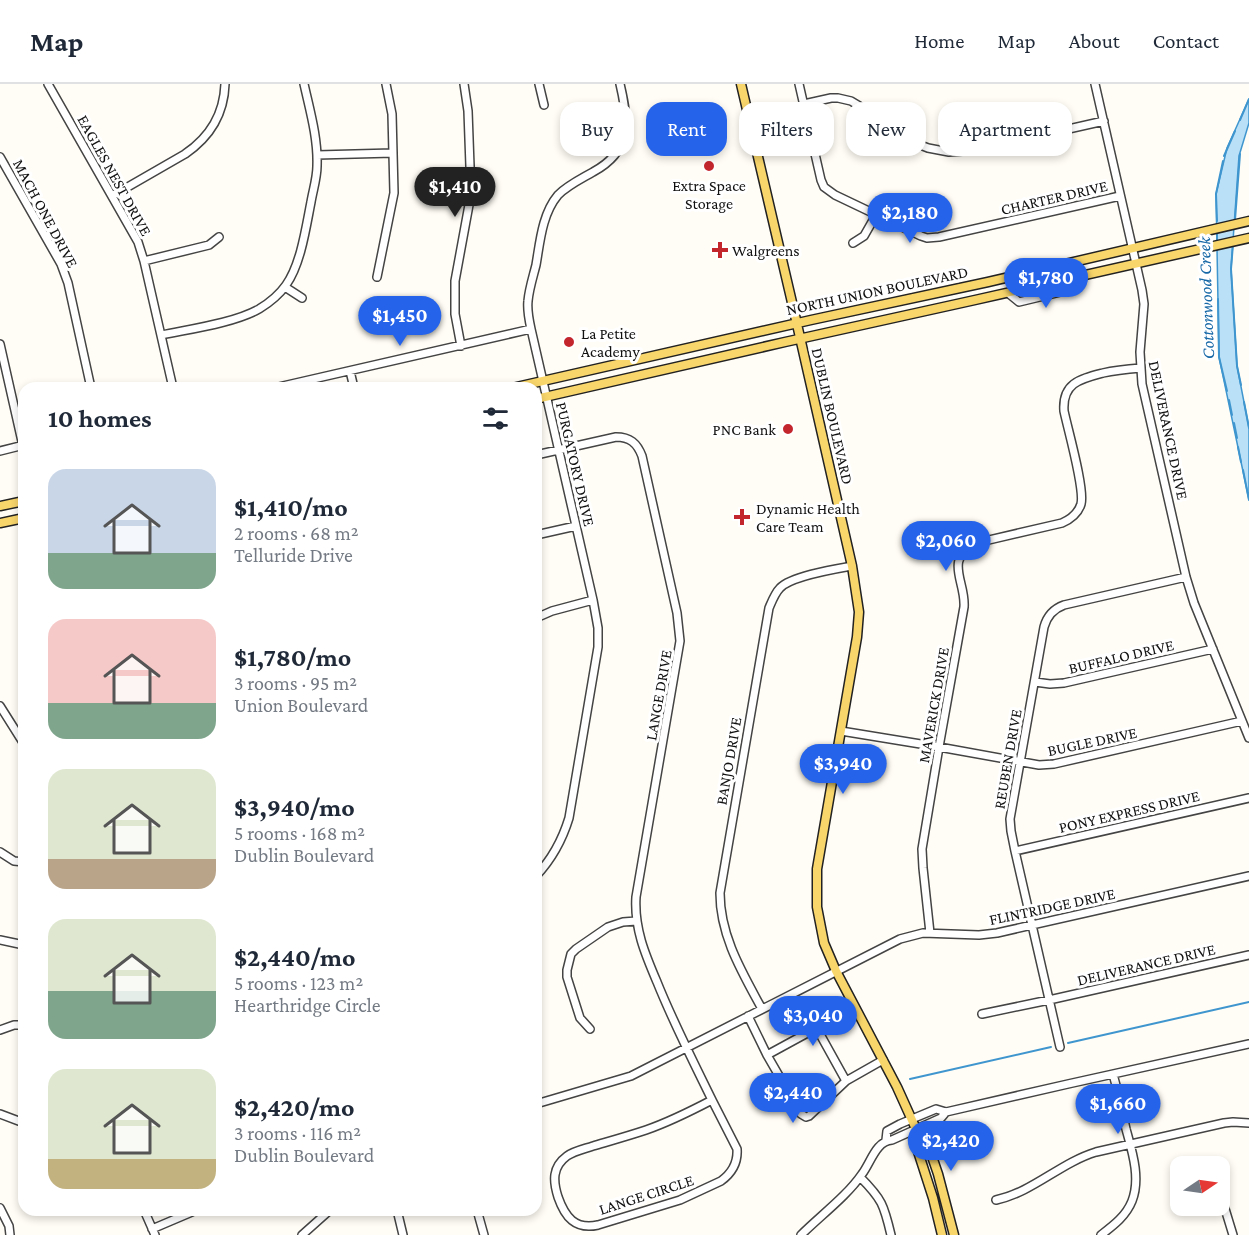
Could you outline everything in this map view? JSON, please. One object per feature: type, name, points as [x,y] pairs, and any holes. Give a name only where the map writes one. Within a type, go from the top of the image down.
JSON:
[{"type":"main road","name":"DUBLIN BOULEVARD","points":[[741,84],[858,600],[858,624],[819,853],[816,882],[821,931],[836,971],[916,1129],[925,1136],[954,1235]]},
{"type":"main road","name":"NORTH UNION BOULEVARD","points":[[539,382],[988,282],[1249,221]]},
{"type":"main road","name":"NORTH UNION BOULEVARD","points":[[542,398],[1249,238]]},
{"type":"main road","points":[[0,506],[18,502]]},
{"type":"main road","points":[[0,523],[18,519]]},
{"type":"main road","name":"DUBLIN BOULEVARD","points":[[916,1129],[914,1139],[942,1235]]},
{"type":"street","name":"EAGLES NEST DRIVE","points":[[48,84],[138,242],[173,382]]},
{"type":"street","points":[[112,196],[196,146],[212,129],[218,117],[225,95],[225,84]]},
{"type":"street","points":[[162,335],[243,316],[269,302],[285,286],[299,257],[316,175],[315,134],[304,84]]},
{"type":"street","points":[[377,277],[394,193],[392,114],[386,84]]},
{"type":"street","points":[[461,346],[455,314],[455,281],[471,194],[468,111],[464,84]]},
{"type":"street","points":[[539,84],[544,105]]},
{"type":"street","name":"PURGATORY DRIVE","points":[[542,870],[562,840],[569,818],[598,646],[598,628],[531,329],[528,301],[545,219],[554,200],[568,186],[606,164],[619,149],[626,117],[620,84]]},
{"type":"street","name":"CHARTER DRIVE","points":[[799,84],[804,102]]},
{"type":"street","name":"DELIVERANCE DRIVE","points":[[1095,84],[1143,296],[1140,352],[1143,384],[1186,577],[1194,603],[1249,738]]},
{"type":"street","points":[[813,102],[831,98],[851,101],[900,137],[928,148],[949,152],[976,150],[1104,121]]},
{"type":"street","points":[[317,155],[393,153]]},
{"type":"street","name":"CHARTER DRIVE","points":[[816,156],[824,187],[835,195],[927,238],[1120,196]]},
{"type":"street","name":"MACH ONE DRIVE","points":[[0,157],[61,264],[68,283],[90,382]]},
{"type":"street","points":[[853,243],[864,236],[876,215]]},
{"type":"street","points":[[144,261],[209,245],[219,237]]},
{"type":"street","points":[[285,286],[302,298]]},
{"type":"street","points":[[301,382],[531,329]]},
{"type":"street","points":[[0,344],[18,423]]},
{"type":"street","name":"MAVERICK DRIVE","points":[[930,933],[922,849],[964,607],[958,553],[982,541],[1062,523],[1074,516],[1081,506],[1082,492],[1064,411],[1067,392],[1075,382],[1082,378],[1122,369],[1141,368]]},
{"type":"street","points":[[350,371],[353,382]]},
{"type":"street","name":"LANGE DRIVE","points":[[542,454],[616,437],[630,440],[639,450],[679,623],[680,641],[636,897],[636,921],[648,961],[671,1017],[687,1048]]},
{"type":"street","points":[[0,451],[18,446]]},
{"type":"street","points":[[542,534],[576,526]]},
{"type":"street","name":"BANJO DRIVE","points":[[762,1009],[728,940],[722,918],[720,892],[769,608],[775,594],[785,583],[852,566]]},
{"type":"street","name":"REUBEN DRIVE","points":[[1060,1047],[1015,851],[1010,819],[1044,627],[1053,610],[1064,605],[1186,577]]},
{"type":"street","points":[[542,615],[593,600]]},
{"type":"street","name":"BUFFALO DRIVE","points":[[1035,682],[1064,683],[1213,649]]},
{"type":"street","points":[[0,706],[18,734]]},
{"type":"street","name":"BUGLE DRIVE","points":[[841,731],[1039,765],[1054,764],[1242,721]]},
{"type":"street","name":"PONY EXPRESS DRIVE","points":[[1015,851],[1249,798]]},
{"type":"street","points":[[0,852],[18,861]]},
{"type":"street","name":"FLINTRIDGE DRIVE","points":[[542,1102],[631,1076],[900,939],[930,933],[979,935],[998,933],[1249,876]]},
{"type":"street","points":[[590,1029],[580,1018],[567,977],[571,954],[608,927],[636,921]]},
{"type":"street","points":[[0,940],[18,944]]},
{"type":"street","name":"DELIVERANCE DRIVE","points":[[982,1014],[1249,955]]},
{"type":"street","points":[[747,1016],[801,1114],[806,1118],[846,1081],[883,1060]]},
{"type":"street","points":[[0,1030],[18,1025]]},
{"type":"street","points":[[767,1055],[811,1031],[818,1032],[846,1081]]},
{"type":"street","points":[[805,1233],[860,1177],[886,1140],[887,1131],[911,1119],[936,1109],[946,1112],[1249,1044]]},
{"type":"street","name":"LANGE CIRCLE","points":[[687,1048],[737,1149],[736,1164],[727,1177],[680,1200],[598,1225],[576,1223],[565,1213],[554,1184],[556,1169],[565,1158],[579,1150],[660,1125],[712,1100]]},
{"type":"street","points":[[1101,1235],[1120,1220],[1136,1202],[1136,1180],[1130,1145],[1113,1074]]},
{"type":"street","points":[[969,1107],[971,1117]]},
{"type":"street","points":[[886,1140],[892,1140],[941,1118],[946,1112]]},
{"type":"street","points":[[0,1114],[18,1121]]},
{"type":"street","points":[[996,1200],[1020,1193],[1088,1155],[1224,1123],[1249,1124]]},
{"type":"street","points":[[860,1177],[878,1196],[891,1235]]},
{"type":"street","points":[[0,1208],[9,1226],[10,1235]]},
{"type":"street","points":[[147,1216],[154,1232],[184,1216]]},
{"type":"street","points":[[302,1235],[322,1216]]},
{"type":"street","points":[[399,1216],[404,1235]]},
{"type":"street","points":[[479,1216],[484,1235]]},
{"type":"street","points":[[1227,1216],[1233,1235]]},
{"type":"water","points":[[1249,99],[1249,123],[1239,156],[1231,269],[1237,366],[1249,428],[1249,500],[1219,357],[1216,194],[1227,148]]},
{"type":"waterway","name":"Cottonwood Creek","points":[[1240,120],[1249,99]]},
{"type":"waterway","name":"Cottonwood Creek","points":[[1224,156],[1235,131]]},
{"type":"waterway","name":"Cottonwood Creek","points":[[1235,220],[1240,154]]},
{"type":"waterway","name":"Cottonwood Creek","points":[[1217,221],[1216,194],[1223,161]]},
{"type":"waterway","name":"Cottonwood Creek","points":[[1217,230],[1217,242]]},
{"type":"waterway","name":"Cottonwood Creek","points":[[1233,244],[1231,269],[1237,366],[1241,385]]},
{"type":"waterway","name":"Cottonwood Creek","points":[[1218,299],[1219,357],[1227,391]]},
{"type":"waterway","name":"Cottonwood Creek","points":[[1229,400],[1232,415]]},
{"type":"waterway","name":"Cottonwood Creek","points":[[1244,402],[1249,428]]},
{"type":"waterway","name":"Cottonwood Creek","points":[[1234,423],[1237,438]]},
{"type":"waterway","name":"Cottonwood Creek","points":[[1238,447],[1241,462]]},
{"type":"waterway","name":"Cottonwood Creek","points":[[1243,470],[1249,500]]},
{"type":"waterway","points":[[1068,1043],[1249,1002]]},
{"type":"waterway","points":[[910,1079],[1051,1047]]},
{"type":"place","name":"Extra Space Storage","points":[[709,166]]},
{"type":"place","name":"Walgreens","points":[[720,250]]},
{"type":"place","name":"La Petite Academy","points":[[569,342]]},
{"type":"place","name":"PNC Bank","points":[[788,429]]},
{"type":"place","name":"Dynamic Health Care Team","points":[[742,517]]}]
